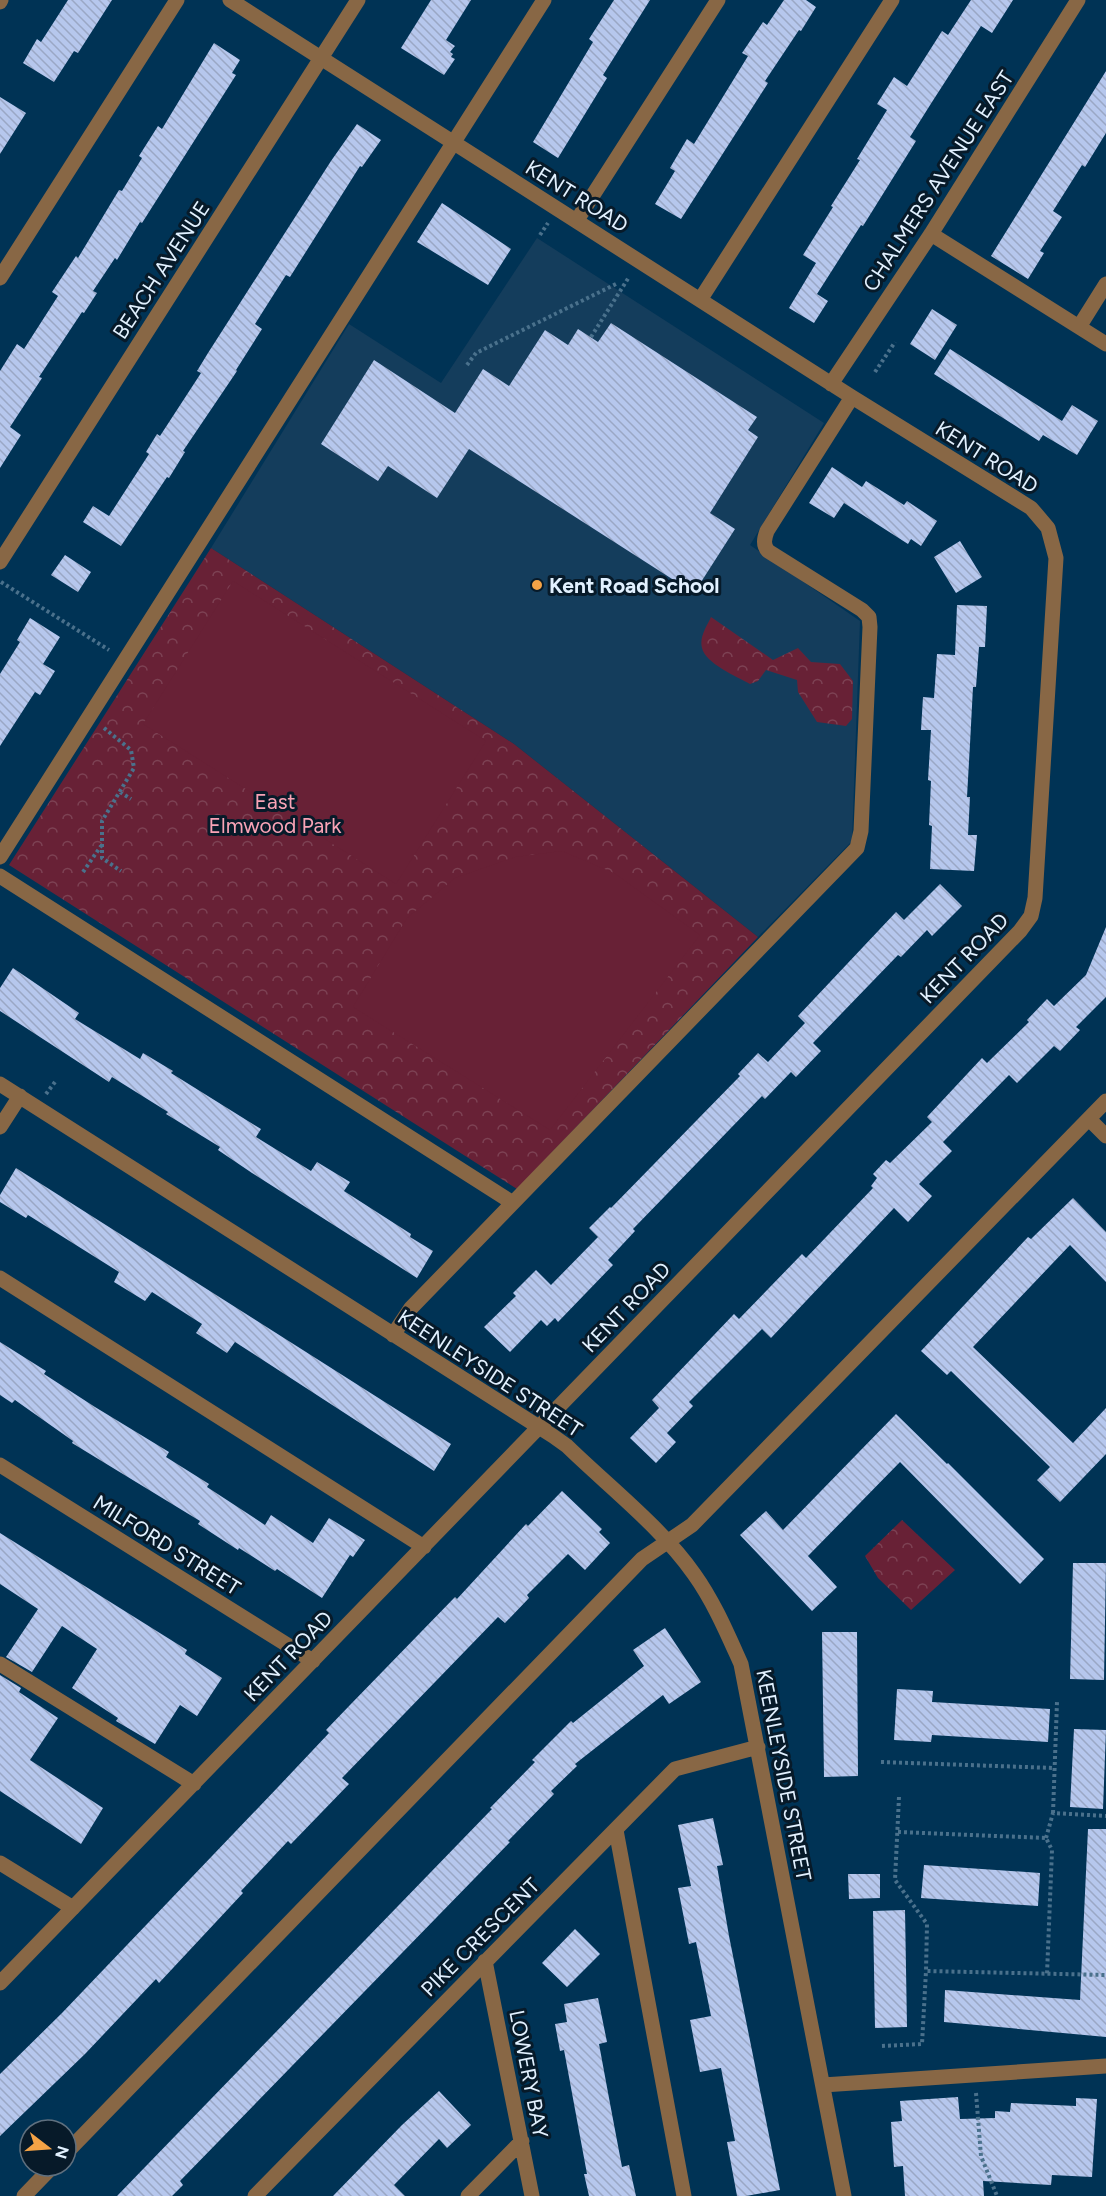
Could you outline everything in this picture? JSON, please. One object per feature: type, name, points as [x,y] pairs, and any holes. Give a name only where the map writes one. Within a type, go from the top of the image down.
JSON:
[{"type":"street","points":[[0,278],[177,0]]},
{"type":"street","name":"KENT ROAD","points":[[0,1983],[1020,931],[1032,916],[1035,898],[1056,558],[1048,528],[1031,508],[831,384],[230,0]]},
{"type":"street","name":"BEACH AVENUE","points":[[0,562],[358,0]]},
{"type":"street","points":[[0,857],[544,0]]},
{"type":"street","points":[[577,220],[718,0]]},
{"type":"street","points":[[700,300],[892,0]]},
{"type":"street","name":"CHALMERS AVENUE EAST","points":[[831,384],[931,234],[1078,0]]},
{"type":"street","points":[[931,234],[1106,344]]},
{"type":"street","points":[[1079,327],[1106,284]]},
{"type":"street","points":[[393,1335],[411,1308],[854,852],[859,843],[869,617],[862,610],[768,551],[764,541],[767,531],[852,397]]},
{"type":"street","points":[[0,876],[513,1203]]},
{"type":"street","name":"KEENLEYSIDE STREET","points":[[0,1084],[567,1446],[667,1543],[694,1574],[719,1614],[741,1664],[844,2196]]},
{"type":"street","points":[[0,1127],[20,1096]]},
{"type":"street","points":[[78,2141],[642,1559],[692,1525],[1106,1101]]},
{"type":"street","points":[[1089,1119],[1106,1136]]},
{"type":"street","points":[[0,1278],[424,1547]]},
{"type":"street","name":"MILFORD STREET","points":[[0,1465],[313,1661]]},
{"type":"street","points":[[0,1664],[194,1784]]},
{"type":"street","name":"PIKE CRESCENT","points":[[255,2196],[675,1769],[758,1747]]},
{"type":"street","points":[[616,1830],[684,2196]]},
{"type":"street","points":[[0,1863],[73,1908]]},
{"type":"street","name":"LOWERY BAY","points":[[485,1961],[532,2196]]},
{"type":"street","points":[[823,2085],[1106,2066]]},
{"type":"street","points":[[468,2196],[522,2141]]},
{"type":"street","points":[[24,2196],[41,2178]]},
{"type":"path","points":[[591,337],[639,261]]},
{"type":"path","points":[[467,365],[476,353],[616,284]]},
{"type":"path","points":[[875,372],[895,342]]},
{"type":"path","points":[[0,581],[125,660]]},
{"type":"path","points":[[89,717],[132,750],[134,768],[102,821],[102,858],[121,871]]},
{"type":"path","points":[[120,792],[130,799]]},
{"type":"path","points":[[83,872],[102,845]]},
{"type":"path","points":[[1047,1974],[1052,1850],[1046,1838],[1053,1813],[1057,1702]]},
{"type":"path","points":[[881,1762],[1054,1768]]},
{"type":"path","points":[[882,2046],[921,2044],[926,1971],[927,1924],[895,1880],[899,1797]]},
{"type":"path","points":[[1053,1813],[1106,1816]]},
{"type":"path","points":[[898,1832],[1046,1838]]},
{"type":"path","points":[[926,1971],[1106,1975]]},
{"type":"path","points":[[976,2089],[981,2156],[997,2196]]},
{"type":"shaded area","name":"Kent Road School","points":[[537,238],[824,423],[750,545],[860,621],[852,841],[758,937],[514,744],[211,548],[349,324],[441,383]]},
{"type":"green space","name":"East Elmwood Park","points":[[211,548],[514,744],[758,937],[517,1189],[9,865]]},
{"type":"green space","points":[[233,581],[486,741],[396,884],[143,724]]},
{"type":"green space","points":[[711,617],[773,660],[798,648],[811,662],[840,664],[853,681],[852,719],[846,726],[817,722],[798,692],[797,680],[766,670],[758,681],[750,684],[715,664],[704,654],[701,644]]},
{"type":"green space","points":[[562,851],[614,873],[700,935],[550,1130],[353,1007],[407,918],[455,878],[515,857]]},
{"type":"green space","points":[[902,1520],[955,1570],[911,1610],[878,1578],[865,1556]]},
{"type":"building","points":[[68,0],[112,0],[78,53],[74,51],[54,82],[23,63],[37,39],[41,42]]},
{"type":"building","points":[[431,0],[471,0],[446,40],[455,46],[450,52],[453,54],[451,57],[455,59],[444,75],[401,48]]},
{"type":"building","points":[[614,0],[650,0],[603,75],[607,78],[558,158],[533,142],[593,42],[589,39]]},
{"type":"building","points":[[784,0],[806,0],[816,7],[765,81],[768,83],[681,219],[655,204],[675,171],[670,168],[687,139],[694,144],[748,56],[742,53],[763,22],[767,25]]},
{"type":"building","points":[[971,0],[1013,0],[992,33],[981,26],[910,137],[916,141],[817,294],[828,301],[814,323],[789,308],[816,263],[803,255],[833,207],[831,206],[860,160],[857,159],[887,110],[877,104],[894,77],[907,86],[942,31],[948,35]]},
{"type":"building","points":[[214,43],[240,60],[232,73],[236,75],[142,223],[140,222],[117,260],[115,258],[93,291],[97,293],[84,313],[82,312],[39,377],[42,378],[10,427],[21,435],[0,468],[0,371],[17,344],[24,349],[58,296],[52,292],[76,256],[78,258],[119,190],[122,191],[142,158],[139,156],[158,126],[162,129]]},
{"type":"building","points":[[1106,71],[1106,133],[1085,167],[1082,165],[1053,211],[1062,217],[1040,251],[1044,253],[1028,279],[991,256]]},
{"type":"building","points":[[0,97],[26,113],[0,154]]},
{"type":"building","points":[[357,124],[381,140],[362,167],[360,166],[290,277],[286,275],[255,324],[262,329],[237,371],[183,451],[185,452],[169,478],[167,477],[121,546],[83,522],[93,506],[109,516],[149,454],[146,452],[157,434],[160,436],[201,373],[197,371],[208,353]]},
{"type":"building","points":[[442,203],[511,249],[488,285],[417,242]]},
{"type":"building","points":[[932,309],[957,325],[935,360],[910,344]]},
{"type":"building","points":[[611,323],[757,417],[748,430],[758,437],[710,513],[735,529],[694,593],[469,449],[437,498],[388,466],[378,481],[321,444],[374,360],[455,413],[483,369],[509,386],[545,330],[568,345],[578,329],[598,342]]},
{"type":"building","points":[[950,349],[1062,421],[1072,405],[1098,421],[1077,455],[1043,435],[1039,441],[934,374]]},
{"type":"building","points":[[832,467],[862,487],[866,481],[904,505],[907,501],[937,521],[921,546],[911,539],[908,544],[844,503],[834,518],[809,503]]},
{"type":"building","points":[[960,541],[982,577],[956,593],[934,557]]},
{"type":"building","points":[[65,555],[91,572],[78,592],[51,575]]},
{"type":"building","points":[[957,605],[987,606],[985,647],[979,647],[976,687],[973,687],[967,797],[970,797],[968,835],[977,835],[974,871],[930,869],[931,781],[928,780],[931,730],[921,730],[923,697],[934,698],[937,654],[955,655]]},
{"type":"building","points":[[30,618],[60,637],[43,664],[55,671],[40,695],[35,692],[0,746],[0,674],[20,642],[17,640]]},
{"type":"building","points":[[940,884],[962,906],[932,936],[927,930],[901,957],[898,955],[813,1043],[821,1051],[796,1077],[791,1072],[765,1099],[762,1096],[633,1229],[635,1231],[608,1260],[613,1265],[558,1322],[555,1318],[547,1326],[541,1320],[510,1352],[484,1327],[516,1296],[513,1293],[536,1270],[551,1285],[598,1237],[589,1228],[740,1076],[738,1074],[758,1053],[768,1062],[805,1023],[798,1016],[896,912],[904,920]]},
{"type":"building","points":[[1106,927],[1106,997],[1076,1027],[1080,1030],[1060,1051],[1054,1046],[1017,1083],[1009,1075],[943,1142],[952,1151],[919,1184],[932,1196],[908,1222],[894,1208],[771,1338],[762,1329],[689,1402],[693,1406],[667,1433],[676,1442],[656,1463],[630,1438],[659,1408],[652,1400],[734,1314],[739,1319],[802,1254],[806,1258],[873,1188],[871,1186],[877,1178],[873,1174],[886,1160],[890,1163],[932,1122],[927,1117],[982,1058],[987,1063],[1029,1022],[1027,1020],[1047,999],[1054,1006],[1086,975]]},
{"type":"building","points":[[13,968],[79,1013],[75,1019],[140,1059],[143,1053],[261,1129],[256,1137],[311,1171],[317,1162],[350,1182],[344,1191],[433,1251],[417,1278],[252,1173],[218,1150],[220,1147],[166,1114],[168,1112],[112,1077],[109,1082],[0,1011],[0,988]]},
{"type":"building","points":[[16,1168],[451,1444],[434,1471],[235,1342],[227,1353],[196,1333],[202,1324],[152,1292],[145,1301],[114,1282],[119,1272],[28,1215],[26,1218],[0,1202],[0,1195]]},
{"type":"building","points":[[1073,1198],[1106,1232],[1106,1282],[1070,1245],[973,1347],[1073,1443],[1106,1408],[1106,1454],[1060,1502],[1037,1480],[1050,1467],[951,1371],[947,1375],[921,1351],[1028,1237],[1031,1239]]},
{"type":"building","points":[[0,1342],[46,1371],[44,1374],[169,1452],[166,1457],[209,1484],[207,1487],[265,1525],[271,1515],[313,1543],[329,1518],[365,1540],[353,1557],[350,1555],[322,1598],[277,1569],[275,1571],[239,1548],[238,1550],[198,1524],[200,1521],[72,1443],[73,1441],[15,1400],[12,1403],[0,1395]]},
{"type":"building","points":[[896,1414],[1044,1559],[1020,1584],[900,1462],[808,1556],[837,1587],[812,1611],[740,1535],[766,1511],[783,1530]]},
{"type":"building","points":[[562,1491],[602,1529],[599,1532],[610,1543],[585,1570],[568,1554],[527,1595],[529,1598],[505,1623],[498,1617],[342,1778],[349,1784],[291,1844],[288,1841],[159,1983],[156,1979],[85,2054],[0,2136],[0,2074],[62,2013],[279,1786],[329,1733],[326,1730],[350,1705],[455,1597],[457,1599],[526,1524],[528,1526]]},
{"type":"building","points":[[0,1533],[187,1650],[185,1654],[222,1678],[197,1716],[180,1705],[155,1744],[116,1721],[118,1718],[72,1688],[97,1649],[62,1626],[32,1672],[6,1657],[38,1609],[0,1584]]},
{"type":"building","points":[[1073,1563],[1106,1563],[1104,1680],[1070,1679]]},
{"type":"building","points":[[665,1628],[701,1682],[669,1704],[663,1695],[575,1764],[577,1766],[551,1791],[554,1794],[508,1841],[510,1842],[180,2181],[183,2185],[172,2196],[117,2196],[492,1809],[490,1808],[535,1762],[532,1760],[571,1721],[573,1723],[644,1666],[633,1650]]},
{"type":"building","points":[[822,1632],[857,1632],[858,1776],[824,1777]]},
{"type":"building","points":[[0,1675],[21,1688],[19,1692],[58,1718],[30,1760],[103,1808],[81,1844],[0,1791]]},
{"type":"building","points":[[897,1689],[933,1691],[932,1702],[1050,1709],[1048,1742],[932,1735],[931,1742],[894,1740]]},
{"type":"building","points":[[1074,1729],[1106,1730],[1103,1809],[1070,1807]]},
{"type":"building","points":[[713,1818],[723,1865],[717,1866],[729,1936],[780,2190],[746,2196],[737,2196],[727,2142],[735,2141],[721,2068],[700,2072],[690,2020],[711,2016],[696,1942],[689,1944],[678,1888],[691,1886],[678,1825]]},
{"type":"building","points":[[1088,1829],[1106,1829],[1106,2037],[944,2022],[945,1990],[1080,2000]]},
{"type":"building","points":[[924,1865],[1040,1873],[1038,1906],[921,1898]]},
{"type":"building","points":[[848,1874],[880,1874],[880,1898],[849,1899]]},
{"type":"building","points":[[905,1910],[907,2027],[875,2028],[873,1911]]},
{"type":"building","points":[[575,1929],[600,1954],[567,1987],[542,1963]]},
{"type":"building","points":[[598,1998],[607,2042],[599,2044],[622,2167],[629,2165],[636,2196],[589,2196],[564,2050],[560,2051],[555,2024],[567,2022],[564,2004]]},
{"type":"building","points":[[439,2091],[471,2125],[447,2148],[439,2139],[394,2185],[405,2196],[333,2196],[402,2125]]},
{"type":"building","points":[[958,2097],[960,2119],[995,2118],[995,2111],[1010,2112],[1011,2103],[1076,2106],[1076,2098],[1097,2099],[1092,2177],[1052,2175],[1051,2185],[983,2181],[984,2196],[905,2196],[903,2166],[894,2167],[891,2122],[902,2121],[900,2101]]},
{"type":"place","name":"Kent Road School","points":[[537,585]]}]
